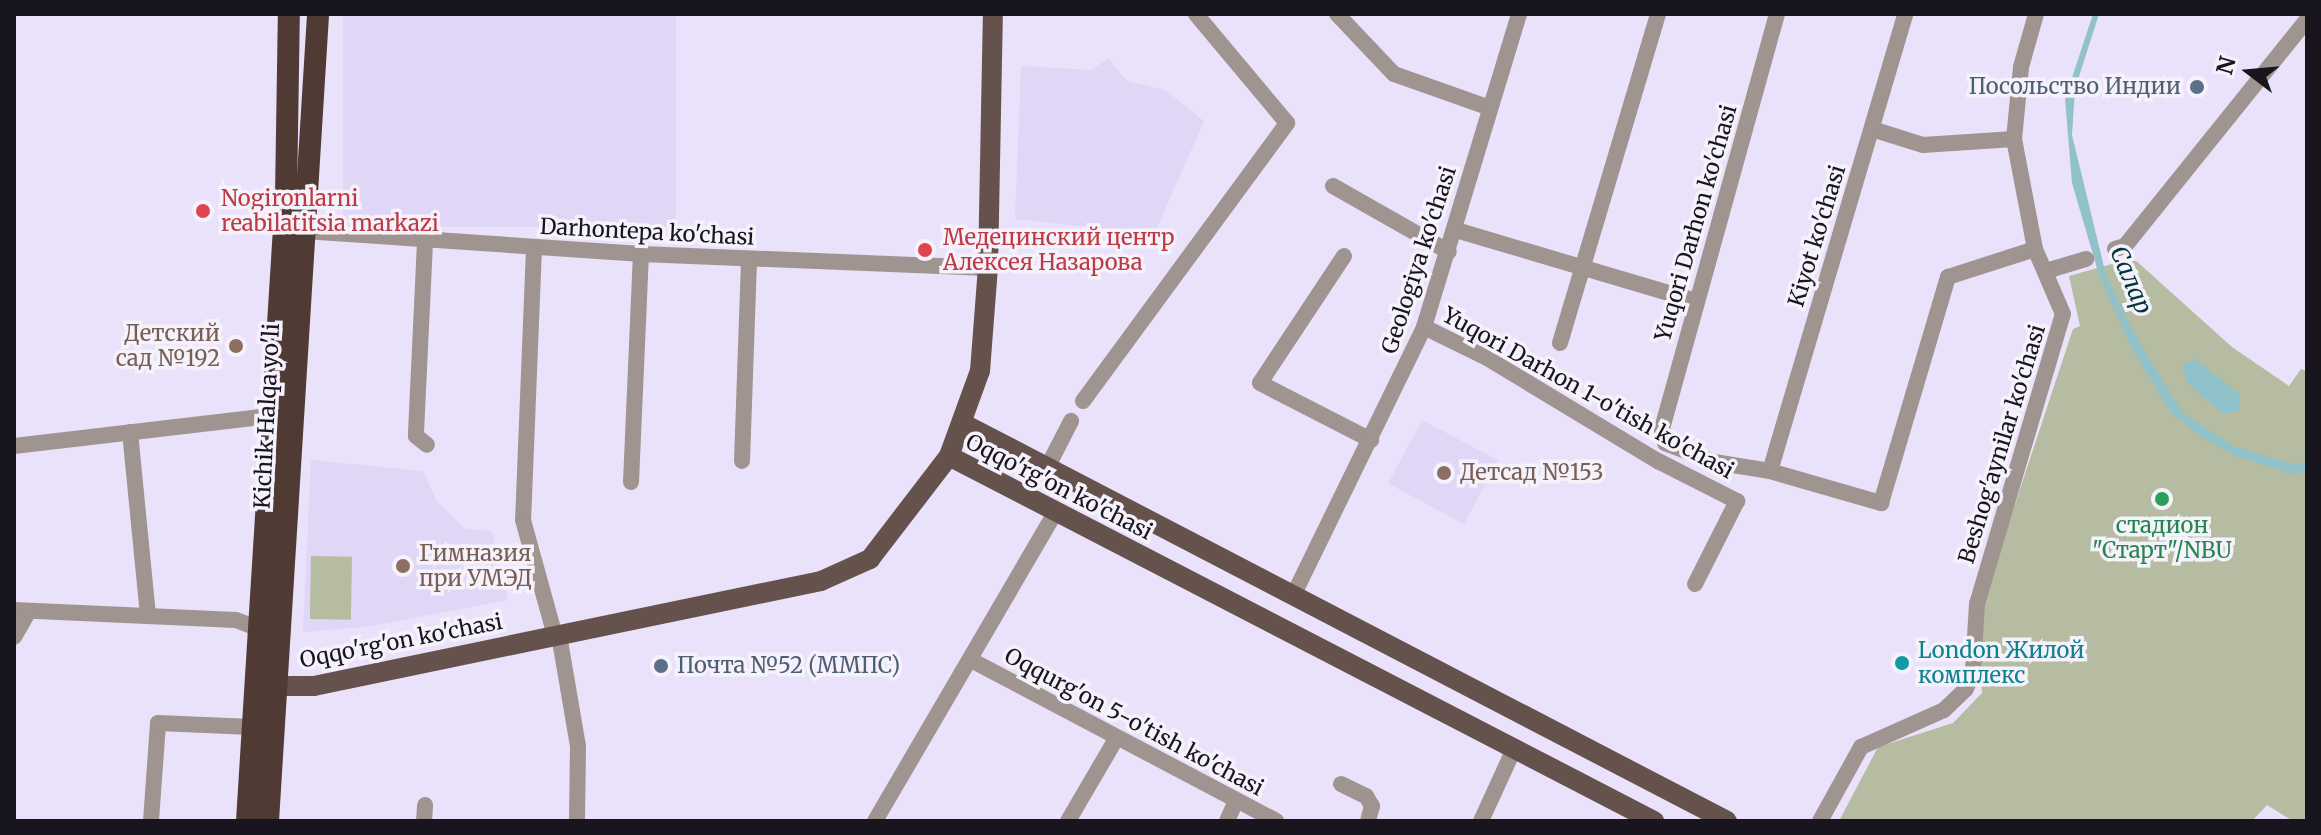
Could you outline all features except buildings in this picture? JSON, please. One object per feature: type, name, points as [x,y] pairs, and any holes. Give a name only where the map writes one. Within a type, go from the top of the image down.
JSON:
[{"type":"highway","name":"Kichik Halqa yo'li","points":[[268,821],[280,635],[294,231],[287,167],[289,14]]},
{"type":"highway","name":"Kichik Halqa yo'li","points":[[247,821],[255,630],[271,416],[318,14]]},
{"type":"main road","points":[[287,167],[297,14]]},
{"type":"main road","points":[[949,456],[964,424],[980,371],[988,268],[993,14]]},
{"type":"main road","name":"Oqqo'rg'on ko'chasi","points":[[964,424],[1727,821]]},
{"type":"main road","name":"Oqqo'rg'on ko'chasi","points":[[253,686],[314,686],[821,581],[854,569],[882,547],[949,456],[1654,821]]},
{"type":"main road","points":[[1383,681],[1398,650]]},
{"type":"main road","points":[[1514,749],[1528,718]]},
{"type":"street","points":[[1083,401],[1287,123],[1196,14]]},
{"type":"street","points":[[1337,14],[1394,74],[1490,108]]},
{"type":"street","name":"Geologiya ko'chasi","points":[[1293,596],[1424,327],[1456,230],[1519,14]]},
{"type":"street","points":[[1560,343],[1658,14]]},
{"type":"street","name":"Yuqori Darhon ko'chasi","points":[[1665,443],[1662,429],[1777,14]]},
{"type":"street","name":"Kiyot ko'chasi","points":[[1770,471],[1905,14]]},
{"type":"street","name":"Beshog'aynilar ko'chasi","points":[[1820,821],[1861,747],[1944,710],[1970,681],[1977,604],[2063,317],[2035,249],[2014,139],[2021,67],[2036,14]]},
{"type":"street","points":[[2115,249],[2125,246],[2307,20]]},
{"type":"street","points":[[1872,129],[1923,145],[2014,139]]},
{"type":"street","points":[[1333,186],[1449,252]]},
{"type":"street","points":[[1456,230],[1696,301]]},
{"type":"street","name":"Darhontepa ko'chasi","points":[[294,231],[425,242],[749,260],[988,268]]},
{"type":"street","points":[[425,242],[416,436],[427,445]]},
{"type":"street","points":[[534,248],[523,520],[557,635],[578,746],[577,821]]},
{"type":"street","name":"Yuqori Darhon 1-o'tish ko'chasi","points":[[1665,443],[1714,462],[1770,471],[1881,503],[1948,277],[2035,249]]},
{"type":"street","points":[[631,482],[641,254]]},
{"type":"street","points":[[1344,256],[1260,383],[1371,440]]},
{"type":"street","points":[[2046,271],[2086,259]]},
{"type":"street","points":[[742,461],[749,260]]},
{"type":"street","name":"Yuqori Darhon 1-o'tish ko'chasi","points":[[1424,327],[1737,501],[1695,584]]},
{"type":"street","points":[[14,446],[271,416]]},
{"type":"street","points":[[1047,468],[1071,421]]},
{"type":"street","points":[[130,432],[148,614]]},
{"type":"street","points":[[875,821],[1056,511]]},
{"type":"street","points":[[14,637],[21,611],[236,620],[255,630],[280,635]]},
{"type":"street","name":"Oqqurg'on 5-o'tish ko'chasi","points":[[971,660],[1235,803],[1276,821]]},
{"type":"street","points":[[151,821],[158,723],[252,727]]},
{"type":"street","points":[[1068,821],[1116,739]]},
{"type":"street","points":[[1481,821],[1514,749]]},
{"type":"street","points":[[1341,784],[1366,796],[1372,806],[1368,821]]},
{"type":"street","points":[[1227,821],[1235,803]]},
{"type":"shaded area","points":[[343,14],[676,14],[676,227],[343,227]]},
{"type":"shaded area","name":"Салар","points":[[2093,14],[2099,14],[2075,89],[2072,135],[2106,275],[2136,337],[2183,413],[2233,446],[2296,465],[2307,459],[2306,473],[2292,474],[2233,455],[2200,436],[2171,413],[2131,347],[2099,275],[2072,183],[2065,99]]},
{"type":"shaded area","points":[[1108,58],[1127,81],[1165,90],[1204,121],[1154,234],[1015,219],[1021,66],[1092,70]]},
{"type":"shaded area","name":"стадион \"Старт\"/NBU","points":[[2133,258],[2232,347],[2289,386],[2301,369],[2307,371],[2307,821],[2293,821],[2267,805],[2252,821],[1839,821],[1878,747],[1953,723],[1982,693],[1979,613],[2073,329],[2080,326],[2069,276]]},
{"type":"shaded area","points":[[2196,359],[2239,394],[2240,411],[2223,414],[2186,382],[2183,365]]},
{"type":"shaded area","name":"Детсад №153","points":[[1422,420],[1498,460],[1464,524],[1388,484]]},
{"type":"shaded area","name":"Гимназия при УМЭД","points":[[311,460],[423,471],[436,500],[465,529],[492,531],[508,600],[366,627],[303,632]]},
{"type":"shaded area","points":[[311,556],[352,557],[351,620],[310,619]]},
{"type":"place","name":"Посольство Индии","points":[[2197,87]]},
{"type":"place","name":"Nogironlarni reabilatitsia markazi","points":[[203,211]]},
{"type":"place","name":"Медецинский центр Алексея Назарова","points":[[925,250]]},
{"type":"place","name":"Детский сад №192","points":[[236,346]]},
{"type":"place","name":"Детсад №153","points":[[1444,473]]},
{"type":"place","name":"стадион \"Старт\"/NBU","points":[[2162,499]]},
{"type":"place","name":"Гимназия при УМЭД","points":[[403,566]]},
{"type":"place","name":"London Жилой комплекс","points":[[1902,663]]},
{"type":"place","name":"Почта №52 (ММПС)","points":[[661,666]]}]
